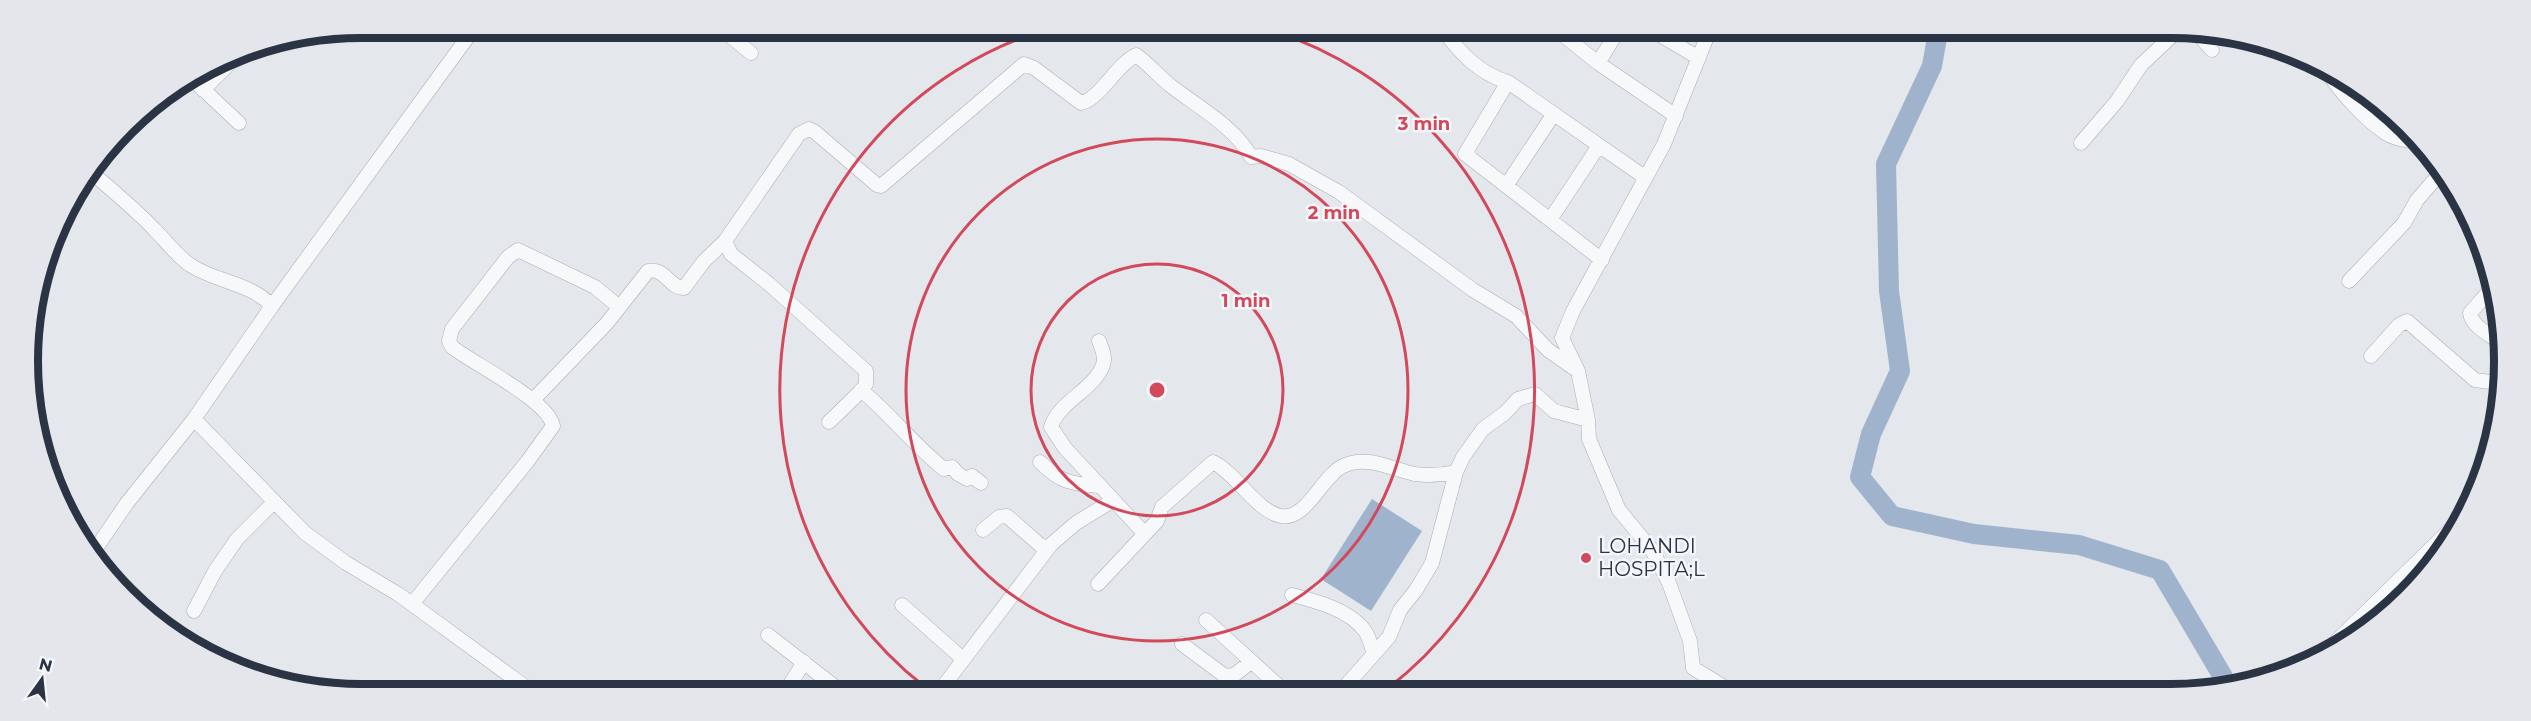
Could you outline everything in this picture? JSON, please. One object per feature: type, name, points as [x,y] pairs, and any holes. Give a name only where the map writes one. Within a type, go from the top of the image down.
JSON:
[{"type":"street","points":[[97,547],[127,503],[194,419],[272,306],[467,38]]},
{"type":"street","points":[[732,38],[751,53]]},
{"type":"street","points":[[1450,38],[1468,60],[1492,78],[1508,82],[1553,116],[1646,178]]},
{"type":"street","points":[[1567,38],[1598,63],[1676,116]]},
{"type":"street","points":[[1598,63],[1614,38]]},
{"type":"street","points":[[1665,38],[1699,58]]},
{"type":"street","points":[[1707,38],[1664,144],[1563,332],[1563,344],[1578,371],[1588,420],[1589,439],[1619,510],[1652,550],[1669,583],[1690,641],[1693,668],[1719,684]]},
{"type":"street","points":[[2082,143],[2117,101],[2141,64],[2170,38]]},
{"type":"street","points":[[2202,39],[2212,50]]},
{"type":"street","points":[[533,400],[607,323],[645,274],[652,270],[661,272],[676,287],[684,288],[704,261],[725,241],[778,163],[804,130],[809,129],[815,132],[881,186],[1024,64],[1034,68],[1081,103],[1089,100],[1120,66],[1136,55],[1232,134],[1251,157],[1261,156],[1289,164],[1339,192],[1455,278],[1516,316],[1548,350],[1578,371]]},
{"type":"street","points":[[203,90],[226,67]]},
{"type":"street","points":[[1508,82],[1465,154],[1602,260]]},
{"type":"street","points":[[196,83],[239,123]]},
{"type":"street","points":[[2347,90],[2380,129],[2396,138],[2406,140]]},
{"type":"street","points":[[1506,186],[1553,116]]},
{"type":"street","points":[[1550,220],[1598,147]]},
{"type":"street","points":[[95,176],[190,265],[218,280],[234,283],[266,298],[272,306]]},
{"type":"street","points":[[2349,281],[2404,223],[2417,200],[2437,177]]},
{"type":"street","points":[[725,241],[730,254],[768,284],[866,371],[866,384],[829,422]]},
{"type":"street","points":[[412,604],[553,426],[552,421],[533,400],[459,352],[449,341],[453,329],[508,257],[518,250],[595,287],[619,307]]},
{"type":"street","points":[[2486,295],[2470,313],[2470,318],[2493,337]]},
{"type":"street","points":[[2371,356],[2399,325],[2407,321],[2475,380],[2493,382]]},
{"type":"street","points":[[1100,341],[1104,357],[1099,372],[1062,410],[1053,421],[1052,428],[1065,448],[1145,534]]},
{"type":"street","points":[[861,390],[882,408],[918,447],[944,469],[952,467],[962,477],[967,479],[972,477],[981,483]]},
{"type":"street","points":[[1347,684],[1389,637],[1400,610],[1432,563],[1456,472],[1462,457],[1483,429],[1505,413],[1518,399],[1535,394],[1554,411],[1588,420]]},
{"type":"street","points":[[194,419],[305,534],[321,547],[412,604],[522,684]]},
{"type":"street","points":[[1040,462],[1059,479],[1068,483],[1099,486]]},
{"type":"street","points":[[1098,584],[1157,521],[1162,507],[1213,462],[1222,467],[1258,502],[1283,517],[1293,516],[1300,511],[1332,474],[1344,465],[1370,463],[1432,476],[1456,472]]},
{"type":"street","points":[[945,684],[1035,569],[1050,546],[1076,523],[1112,501]]},
{"type":"street","points":[[194,611],[215,572],[237,539],[274,502]]},
{"type":"street","points":[[983,530],[999,517],[1007,516],[1040,546],[1047,548],[1050,546]]},
{"type":"street","points":[[2346,631],[2438,542]]},
{"type":"street","points":[[1292,595],[1312,600],[1351,619],[1367,634],[1374,654]]},
{"type":"street","points":[[902,605],[963,659]]},
{"type":"street","points":[[1206,620],[1276,684]]},
{"type":"street","points":[[768,635],[832,684]]},
{"type":"street","points":[[1182,644],[1225,676],[1234,675],[1251,662]]},
{"type":"street","points":[[790,684],[804,662]]},
{"type":"water","points":[[1372,499],[1422,531],[1371,611],[1321,579]]},
{"type":"waterway","points":[[1937,38],[1932,66],[1886,164],[1889,291],[1900,371],[1871,434],[1860,477],[1892,516],[1974,534],[2079,545],[2160,570],[2224,679]]},
{"type":"place","name":"LOHANDI HOSPITA;L","points":[[1586,558]]}]
